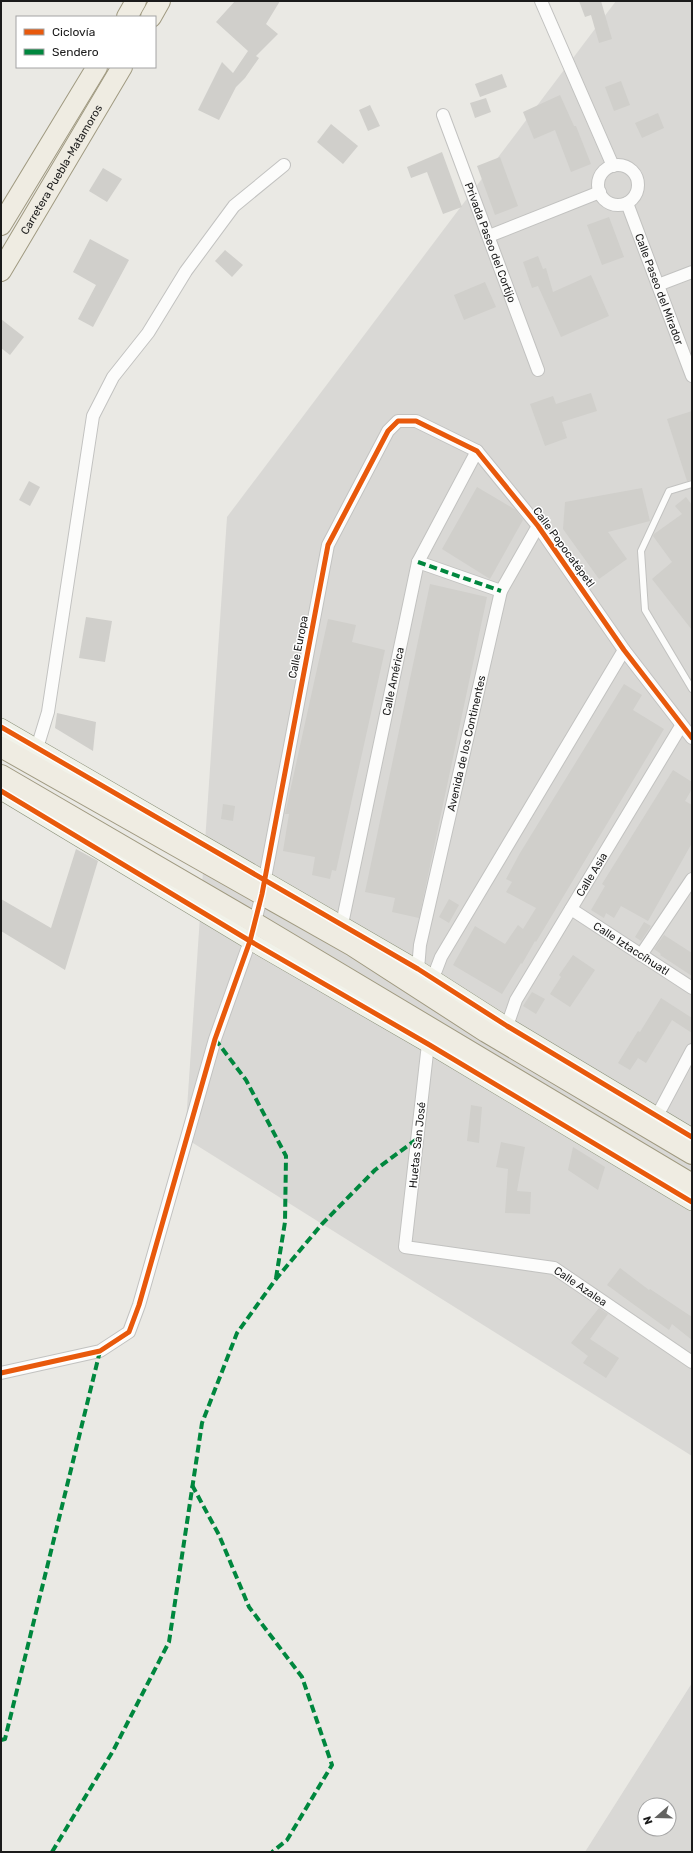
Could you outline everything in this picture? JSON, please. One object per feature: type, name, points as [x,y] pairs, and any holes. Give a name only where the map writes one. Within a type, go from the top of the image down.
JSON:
[{"type":"main road","points":[[128,16],[136,1]]},
{"type":"main road","points":[[152,16],[160,1]]},
{"type":"main road","name":"Carretera Puebla-Matamoros","points":[[1,225],[96,68]]},
{"type":"main road","name":"Carretera Puebla-Matamoros","points":[[1,271],[121,68]]},
{"type":"main road","points":[[1,747],[263,887],[486,1032],[692,1154]]},
{"type":"main road","points":[[1,775],[252,932],[692,1184]]},
{"type":"street","points":[[541,1],[613,166]]},
{"type":"street","name":"Privada Paseo del Cortijo","points":[[443,115],[538,370]]},
{"type":"street","points":[[37,748],[48,712],[93,416],[113,378],[148,333],[186,271],[234,206],[284,165]]},
{"type":"street","points":[[613,166],[629,168],[635,174],[638,182],[638,190],[634,198],[627,203],[619,205],[611,204],[604,199],[600,192],[599,184],[601,176],[606,170],[613,166]]},
{"type":"street","points":[[489,236],[600,192]]},
{"type":"street","name":"Calle Paseo del Mirador","points":[[627,203],[692,376]]},
{"type":"street","points":[[658,285],[692,272]]},
{"type":"street","name":"Calle Popocatépetl","points":[[388,431],[398,421],[416,420],[477,451],[538,526],[624,650],[681,726],[692,738]]},
{"type":"street","name":"Calle Europa","points":[[1,1373],[100,1351],[129,1332],[139,1305],[215,1039],[252,932],[263,887],[328,545],[388,431]]},
{"type":"street","name":"Calle América","points":[[342,924],[418,562],[477,451]]},
{"type":"street","name":"Avenida de los Continentes","points":[[418,969],[420,945],[501,591],[538,526]]},
{"type":"street","points":[[418,562],[501,591]]},
{"type":"street","points":[[433,978],[440,957],[624,650]]},
{"type":"street","name":"Calle Asia","points":[[507,1026],[516,1000],[681,726]]},
{"type":"street","points":[[1,727],[263,887],[342,924],[418,969],[507,1026],[692,1137]]},
{"type":"street","points":[[1,791],[252,932],[428,1044],[692,1202]]},
{"type":"street","points":[[641,955],[692,879]]},
{"type":"street","name":"Calle Iztaccíhuatl","points":[[571,909],[692,988]]},
{"type":"street","name":"Huetas San José","points":[[405,1247],[428,1044]]},
{"type":"street","points":[[657,1116],[692,1050]]},
{"type":"street","name":"Calle Azalea","points":[[405,1247],[554,1268],[692,1362]]},
{"type":"lane","points":[[692,484],[669,491],[640,551],[645,610],[692,689]]},
{"type":"shaded area","points":[[616,1],[692,1],[692,1456],[185,1138],[227,517]]},
{"type":"shaded area","points":[[692,1683],[692,1852],[585,1852]]},
{"type":"building","points":[[235,1],[280,1],[266,24],[278,34],[256,56],[259,58],[245,78],[236,87],[219,120],[198,110],[222,62],[233,73],[248,51],[216,22]]},
{"type":"building","points":[[579,1],[601,1],[612,39],[599,43],[591,15],[585,17]]},
{"type":"building","points":[[502,74],[507,87],[480,97],[475,84]]},
{"type":"building","points":[[621,81],[630,105],[614,111],[605,87]]},
{"type":"building","points":[[560,95],[574,126],[576,126],[591,164],[571,172],[555,130],[534,139],[523,112]]},
{"type":"building","points":[[486,98],[491,112],[475,118],[470,103]]},
{"type":"building","points":[[370,105],[380,126],[368,131],[359,110]]},
{"type":"building","points":[[658,113],[664,128],[642,138],[635,123]]},
{"type":"building","points":[[331,124],[358,146],[343,164],[317,142]]},
{"type":"building","points":[[442,152],[462,207],[443,214],[427,172],[411,178],[407,167]]},
{"type":"building","points":[[500,157],[518,206],[495,215],[477,166]]},
{"type":"building","points":[[103,168],[122,179],[107,202],[89,191]]},
{"type":"building","points":[[609,217],[624,257],[602,265],[587,225]]},
{"type":"building","points":[[90,239],[129,260],[93,327],[78,319],[96,285],[73,272]]},
{"type":"building","points":[[225,250],[243,265],[232,277],[215,261]]},
{"type":"building","points":[[538,256],[543,269],[546,268],[553,292],[591,275],[609,316],[561,337],[538,286],[532,288],[523,262]]},
{"type":"building","points":[[485,282],[496,307],[464,320],[454,295]]},
{"type":"building","points":[[1,319],[24,337],[10,355],[1,348]]},
{"type":"building","points":[[591,393],[597,411],[562,422],[567,438],[545,446],[530,404],[553,396],[556,404]]},
{"type":"building","points":[[692,411],[692,480],[687,481],[667,419]]},
{"type":"building","points":[[29,481],[40,487],[30,506],[19,500]]},
{"type":"building","points":[[477,487],[516,510],[523,520],[490,579],[442,549]]},
{"type":"building","points":[[642,488],[650,521],[608,532],[627,559],[599,579],[563,529],[565,502]]},
{"type":"building","points":[[686,497],[692,505],[692,630],[652,579],[672,562],[653,536],[682,514],[675,506]]},
{"type":"building","points":[[430,584],[487,597],[419,918],[392,912],[395,898],[365,892]]},
{"type":"building","points":[[86,617],[112,621],[105,662],[79,658]]},
{"type":"building","points":[[328,619],[356,625],[352,642],[385,650],[336,871],[332,870],[330,879],[312,875],[315,857],[283,851],[289,814],[285,814]]},
{"type":"building","points":[[624,684],[642,695],[633,710],[664,729],[536,942],[535,941],[502,994],[453,965],[475,926],[505,944],[518,925],[523,929],[536,908],[506,892],[512,882],[506,879],[520,853]]},
{"type":"building","points":[[57,713],[96,722],[93,751],[55,728]]},
{"type":"building","points":[[673,770],[692,782],[692,789],[685,801],[692,805],[692,843],[648,921],[621,906],[614,918],[606,913],[604,918],[591,910],[605,886],[602,884]]},
{"type":"building","points":[[223,804],[235,806],[233,821],[221,819]]},
{"type":"building","points":[[76,849],[98,861],[65,970],[1,931],[1,899],[51,928]]},
{"type":"building","points":[[449,899],[459,905],[449,923],[439,917]]},
{"type":"building","points":[[644,922],[651,926],[641,941],[635,937]]},
{"type":"building","points":[[664,935],[692,953],[692,976],[660,955],[661,954],[654,949]]},
{"type":"building","points":[[573,955],[595,970],[570,1007],[550,994],[561,977],[559,975]]},
{"type":"building","points":[[532,992],[545,999],[536,1014],[523,1006]]},
{"type":"building","points":[[661,998],[692,1018],[692,1033],[672,1020],[646,1063],[638,1058],[630,1070],[618,1063],[638,1031],[640,1032]]},
{"type":"building","points":[[471,1105],[482,1107],[479,1143],[467,1141]]},
{"type":"building","points":[[501,1142],[525,1147],[517,1191],[531,1192],[530,1214],[505,1213],[508,1169],[496,1167]]},
{"type":"building","points":[[573,1147],[605,1167],[598,1190],[568,1170]]},
{"type":"building","points":[[620,1268],[649,1290],[650,1289],[692,1317],[692,1340],[672,1324],[669,1330],[607,1285]]},
{"type":"building","points":[[599,1308],[608,1314],[590,1339],[619,1358],[606,1378],[583,1363],[588,1356],[571,1343]]},
{"type":"marked path","points":[[418,562],[501,591]]},
{"type":"marked path","points":[[215,1039],[246,1080],[286,1156],[285,1222],[276,1278]]},
{"type":"marked path","points":[[52,1852],[113,1751],[169,1642],[202,1423],[237,1333],[276,1279],[322,1224],[375,1170],[417,1139]]},
{"type":"marked path","points":[[1,1740],[5,1739],[100,1351]]},
{"type":"marked path","points":[[192,1485],[219,1535],[249,1607],[302,1677],[332,1765],[287,1840],[272,1852]]},
{"type":"cycle path","points":[[1,1373],[100,1351],[129,1332],[139,1305],[215,1039],[250,941],[262,894],[328,545],[388,431],[398,421],[416,421],[477,451],[538,526],[624,650],[692,738]]},
{"type":"cycle path","points":[[1,727],[418,969],[507,1026],[692,1137]]},
{"type":"cycle path","points":[[1,791],[250,941],[428,1044],[692,1202]]}]
